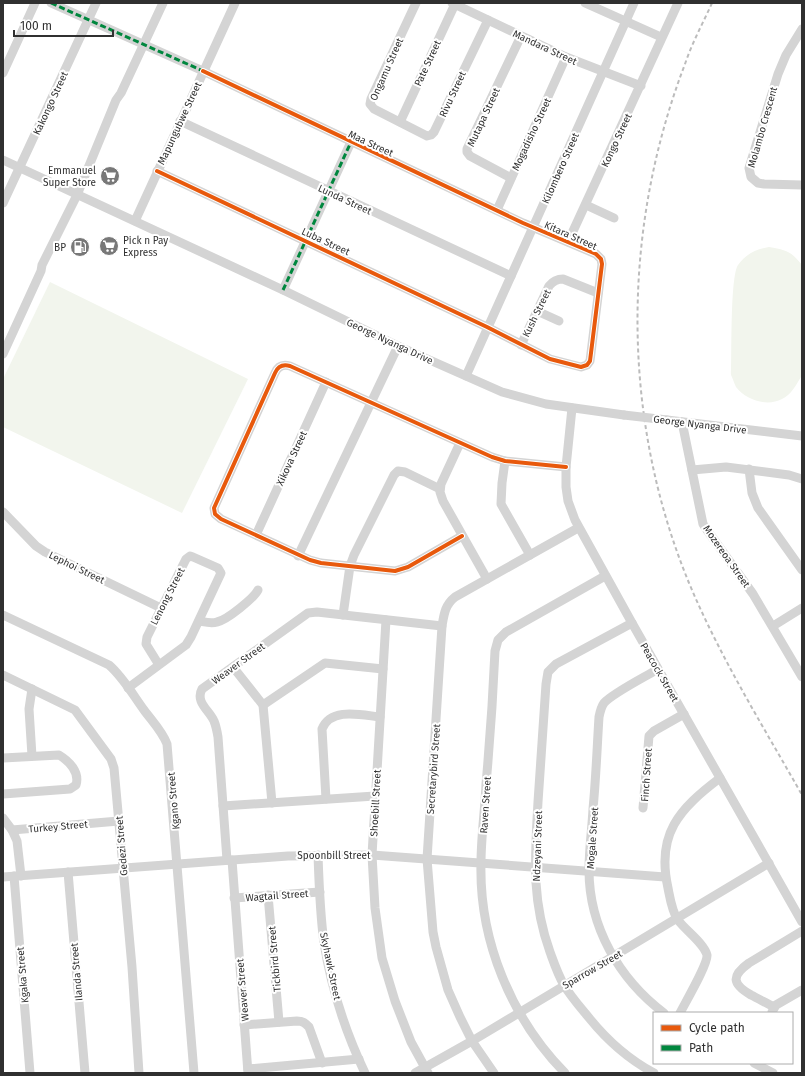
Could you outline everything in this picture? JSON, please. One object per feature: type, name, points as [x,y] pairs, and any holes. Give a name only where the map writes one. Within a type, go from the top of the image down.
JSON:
[{"type":"street","points":[[3,73],[34,3]]},
{"type":"street","name":"Maa Street","points":[[51,3],[202,71],[533,227]]},
{"type":"street","name":"Kakongo Street","points":[[3,203],[96,3]]},
{"type":"street","points":[[3,353],[41,271],[42,265],[78,195],[116,100],[121,93],[163,3]]},
{"type":"street","name":"Mapungubwe Street","points":[[135,221],[202,71],[235,3]]},
{"type":"street","name":"Ongamu Street","points":[[400,122],[373,109],[370,102],[416,3]]},
{"type":"street","points":[[585,3],[661,38]]},
{"type":"street","name":"Kilombero Street","points":[[466,376],[634,3]]},
{"type":"street","name":"Kongo Street","points":[[568,242],[678,3]]},
{"type":"street","name":"Pate Street","points":[[400,122],[453,4]]},
{"type":"street","name":"Mandara Street","points":[[453,4],[566,58],[641,86]]},
{"type":"street","name":"Rivu Street","points":[[400,122],[426,136],[430,136],[434,133],[488,20]]},
{"type":"street","name":"Molambo Crescent","points":[[802,29],[781,66],[749,168],[750,177],[758,183],[802,185]]},
{"type":"street","name":"Mutapa Street","points":[[511,178],[468,155],[467,149],[521,36]]},
{"type":"street","name":"Mogadisho Street","points":[[497,210],[566,58]]},
{"type":"street","name":"Lunda Street","points":[[180,121],[511,276]]},
{"type":"street","points":[[283,290],[351,142]]},
{"type":"street","name":"George Nyanga Drive","points":[[3,160],[283,290],[398,346],[502,392],[546,404],[572,408],[802,436]]},
{"type":"street","name":"Luba Street","points":[[157,171],[559,362],[579,366],[587,365],[592,356],[598,293]]},
{"type":"street","points":[[586,205],[614,218]]},
{"type":"street","name":"Kitara Street","points":[[533,227],[594,253],[601,259],[602,266],[598,293]]},
{"type":"street","name":"Kush Street","points":[[521,345],[550,284],[558,279],[565,280],[598,293]]},
{"type":"street","points":[[537,311],[559,321]]},
{"type":"street","points":[[298,556],[398,346]]},
{"type":"street","points":[[462,536],[408,567],[399,570],[321,563],[298,556],[256,535],[221,520],[215,514],[214,508],[275,373],[280,366],[287,365],[372,402],[460,443],[505,461],[566,467]]},
{"type":"street","name":"Xikova Street","points":[[256,535],[326,382]]},
{"type":"street","name":"Peacock Street","points":[[572,408],[566,467],[568,501],[578,528],[802,922]]},
{"type":"street","name":"Mozereoa Street","points":[[682,422],[703,524],[753,594],[802,677]]},
{"type":"street","points":[[460,443],[440,489],[443,501],[487,579]]},
{"type":"street","points":[[505,461],[501,504],[530,555]]},
{"type":"street","points":[[692,470],[718,467],[749,469],[789,475],[802,479]]},
{"type":"street","points":[[749,469],[752,493],[758,508],[802,570]]},
{"type":"street","points":[[343,615],[350,566],[361,539],[391,479],[396,473],[402,471],[440,489]]},
{"type":"street","name":"Lephoi Street","points":[[3,512],[32,542],[45,552],[161,608]]},
{"type":"street","name":"Secretarybird Street","points":[[494,1073],[472,1041],[448,990],[436,947],[429,895],[427,859],[444,612],[450,601],[578,528]]},
{"type":"street","name":"Lenong Street","points":[[128,688],[186,645],[199,621],[221,572],[218,568],[194,557],[190,556],[186,559],[146,641],[159,665]]},
{"type":"street","name":"Raven Street","points":[[565,1073],[534,1037],[518,1012],[500,971],[486,920],[481,863],[495,651],[498,640],[506,632],[605,576]]},
{"type":"street","points":[[199,621],[212,623],[220,622],[251,599],[258,590]]},
{"type":"street","points":[[772,626],[802,608]]},
{"type":"street","name":"Weaver Street","points":[[248,1071],[234,898],[223,806],[216,728],[212,716],[201,702],[200,693],[205,686],[305,614],[317,612],[442,626]]},
{"type":"street","name":"Kgano Street","points":[[3,615],[102,661],[114,669],[161,732],[168,744],[194,1073]]},
{"type":"street","name":"Shoebill Street","points":[[386,620],[372,855],[375,908],[382,958],[403,1024],[426,1070]]},
{"type":"street","name":"Ndzeyani Street","points":[[632,623],[556,664],[548,672],[535,867],[536,891],[540,918],[551,956],[564,985],[586,1014],[611,1042],[651,1072]]},
{"type":"street","points":[[263,705],[326,663],[383,669]]},
{"type":"street","points":[[233,667],[263,705],[272,802]]},
{"type":"street","name":"Mogale Street","points":[[658,669],[612,696],[603,704],[601,709],[599,717],[589,870],[595,915],[598,926],[612,957],[644,998],[663,1012]]},
{"type":"street","name":"Gedezi Street","points":[[3,675],[75,710],[109,755],[114,768],[132,967],[139,1073]]},
{"type":"street","points":[[32,689],[29,709],[32,756]]},
{"type":"street","name":"Finch Street","points":[[643,808],[649,736],[654,731],[684,714]]},
{"type":"street","points":[[326,799],[322,730],[324,724],[335,716],[341,715],[380,716]]},
{"type":"street","points":[[3,758],[55,754],[62,757],[77,773],[77,782],[75,786],[70,789],[3,794]]},
{"type":"street","points":[[681,1012],[707,960],[707,956],[701,944],[676,919],[665,876],[665,850],[670,831],[675,821],[688,804],[720,778]]},
{"type":"street","points":[[223,806],[375,796]]},
{"type":"street","points":[[3,818],[12,830]]},
{"type":"street","name":"Turkey Street","points":[[12,830],[119,821]]},
{"type":"street","name":"Kgaka Street","points":[[12,830],[17,841],[17,876],[30,1073]]},
{"type":"street","name":"Spoonbill Street","points":[[3,877],[178,863],[318,855],[372,855],[665,876]]},
{"type":"street","name":"Skyhawk Street","points":[[318,855],[323,936],[329,967],[344,1020],[365,1073]]},
{"type":"street","name":"Sparrow Street","points":[[415,1073],[426,1070],[518,1012],[769,863]]},
{"type":"street","name":"Ilanda Street","points":[[68,872],[84,1073]]},
{"type":"street","name":"Wagtail Street","points":[[234,898],[320,892]]},
{"type":"street","name":"Tickbird Street","points":[[268,895],[279,1022]]},
{"type":"street","points":[[802,931],[749,963],[742,968],[736,976],[739,987],[773,1010],[802,990]]},
{"type":"street","points":[[244,1025],[302,1021],[309,1027],[322,1063]]},
{"type":"street","points":[[248,1071],[359,1059]]},
{"type":"street","points":[[757,1064],[770,1069]]},
{"type":"shaded area","points":[[769,247],[788,252],[802,265],[801,377],[793,390],[782,399],[763,402],[751,399],[740,392],[731,375],[732,317],[735,272],[738,265],[748,255],[760,249]]},
{"type":"shaded area","points":[[50,282],[248,379],[182,513],[3,427],[3,379]]},
{"type":"railway","points":[[712,3],[685,64],[664,127],[649,192],[640,258],[638,324],[641,390],[651,456],[667,520],[689,583],[714,638],[802,795]]},
{"type":"marked path","points":[[51,3],[203,71]]},
{"type":"marked path","points":[[283,290],[351,142]]},
{"type":"cycle path","points":[[157,171],[487,327],[550,359],[581,367],[587,365],[590,361],[602,264],[601,259],[596,254],[523,223],[203,71]]},
{"type":"cycle path","points":[[462,536],[408,567],[395,571],[321,563],[310,560],[221,519],[215,514],[214,508],[275,373],[279,367],[283,365],[290,366],[492,457],[505,461],[566,467]]},
{"type":"place","name":"Emmanuel Super Store","points":[[110,176]]},
{"type":"place","name":"Pick n Pay Express","points":[[109,246]]},
{"type":"place","name":"BP","points":[[80,247]]}]
